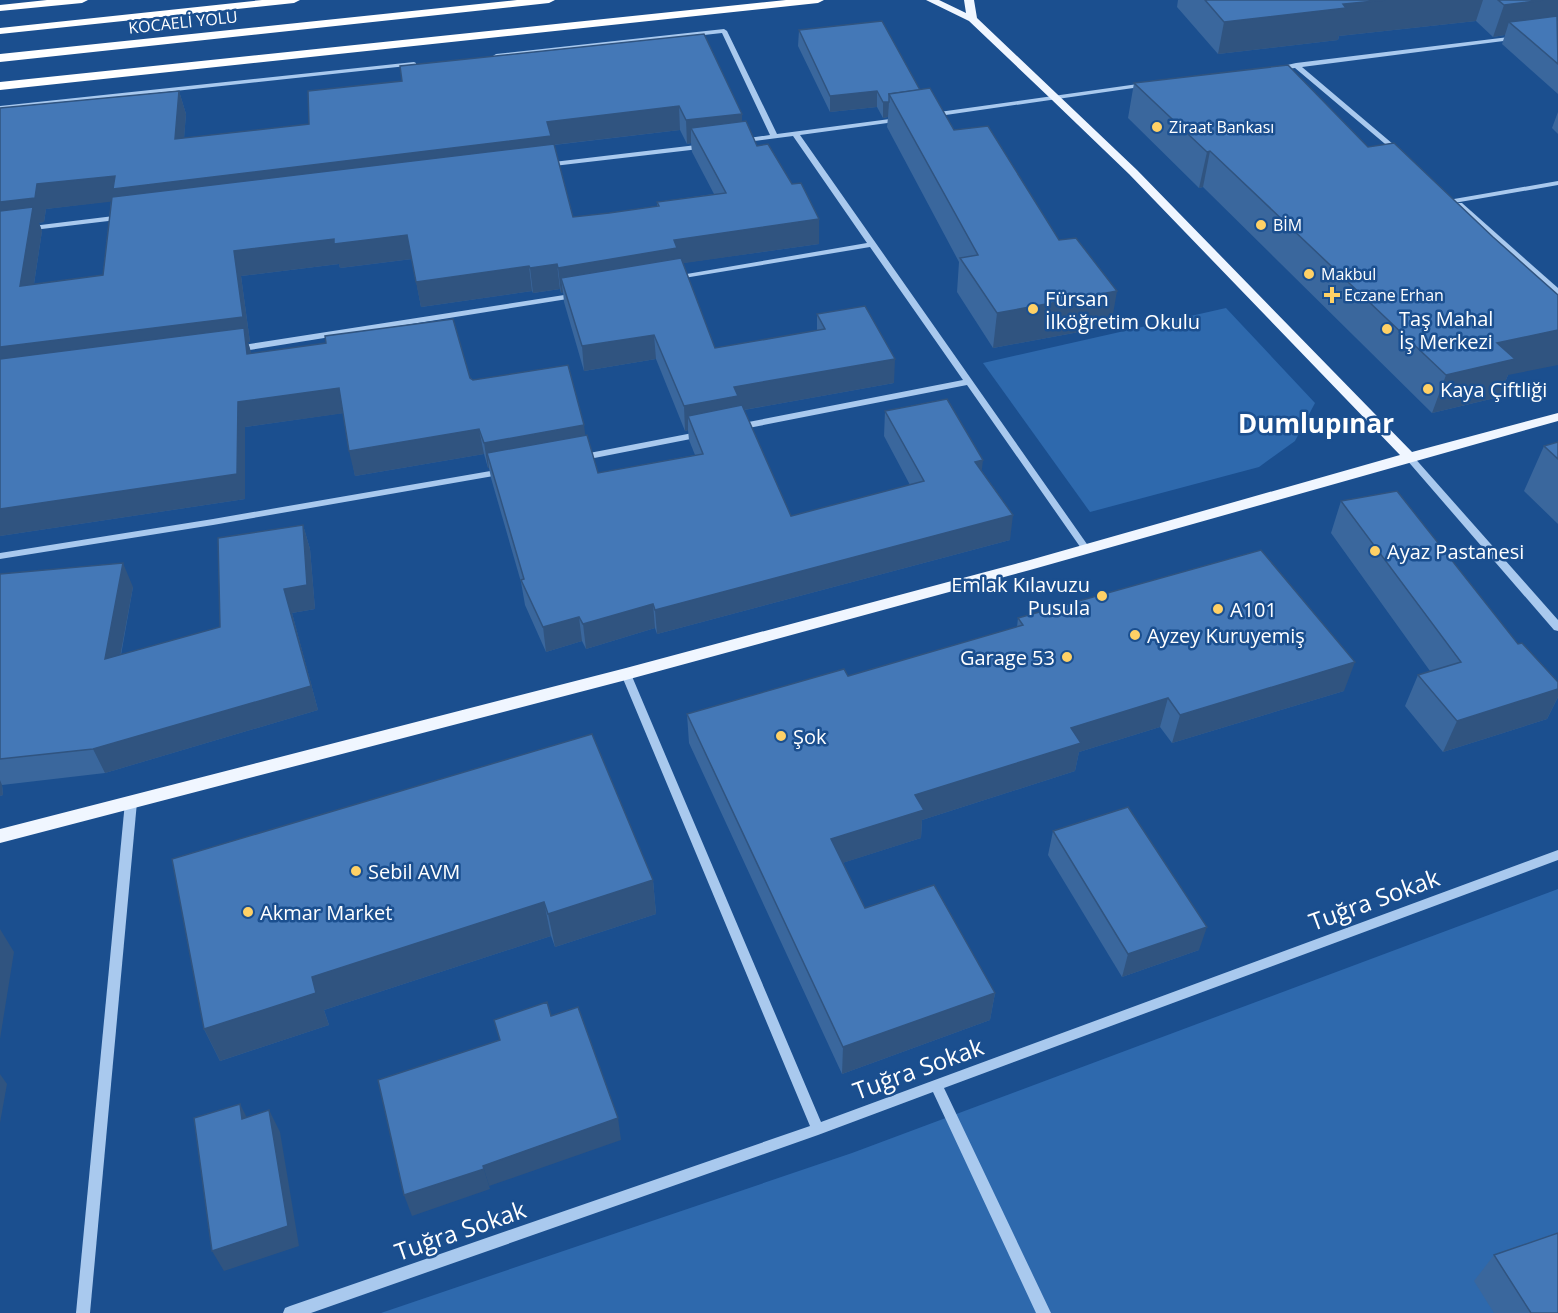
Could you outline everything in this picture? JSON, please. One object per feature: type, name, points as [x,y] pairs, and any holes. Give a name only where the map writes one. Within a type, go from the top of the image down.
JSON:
[{"type":"highway","points":[[0,8],[36,2],[82,0]]},
{"type":"highway","points":[[0,31],[294,0]]},
{"type":"highway","name":"KOCAELİ YOLU","points":[[0,58],[549,0]]},
{"type":"highway","points":[[716,10],[746,0]]},
{"type":"highway","points":[[0,86],[819,0]]},
{"type":"main road","points":[[931,0],[972,19],[1055,97],[1133,172],[1409,457]]},
{"type":"main road","points":[[969,0],[972,19]]},
{"type":"main road","points":[[0,836],[626,674],[1558,417]]},
{"type":"street","points":[[487,57],[724,32],[775,137]]},
{"type":"street","points":[[1273,68],[1524,38]]},
{"type":"street","points":[[0,108],[427,63]]},
{"type":"street","points":[[1296,65],[1401,155]]},
{"type":"street","points":[[926,116],[1158,83]]},
{"type":"street","points":[[728,143],[914,118]]},
{"type":"street","points":[[796,135],[1086,549]]},
{"type":"street","points":[[540,166],[716,144]]},
{"type":"street","points":[[1454,201],[1558,183]]},
{"type":"street","points":[[1446,193],[1558,292]]},
{"type":"street","points":[[0,232],[129,216]]},
{"type":"street","points":[[664,280],[873,244]]},
{"type":"street","points":[[230,350],[421,322],[583,294]]},
{"type":"street","points":[[732,428],[968,382]]},
{"type":"street","points":[[568,460],[709,432]]},
{"type":"street","points":[[1409,457],[1558,627]]},
{"type":"street","points":[[0,556],[514,470]]},
{"type":"street","points":[[626,674],[818,1129]]},
{"type":"street","points":[[83,1313],[131,802]]},
{"type":"street","name":"Tuğra Sokak","points":[[290,1313],[818,1129],[1558,855]]},
{"type":"street","points":[[936,1085],[1044,1313]]},
{"type":"shaded area","points":[[1226,308],[1315,403],[1295,441],[1259,467],[1090,512],[983,363]]},
{"type":"shaded area","points":[[1558,889],[1558,1313],[381,1313],[852,1153]]},
{"type":"building","points":[[1205,0],[1385,0],[1343,4],[1346,8],[1224,22]]},
{"type":"building","points":[[1498,0],[1543,0],[1504,5]]},
{"type":"building","points":[[1557,16],[1558,64],[1509,22]]},
{"type":"building","points":[[882,21],[920,90],[889,94],[889,102],[883,102],[877,91],[830,96],[799,30]]},
{"type":"building","points":[[704,34],[742,114],[686,120],[679,106],[547,122],[551,136],[113,189],[115,176],[37,184],[35,198],[0,202],[0,108],[179,91],[175,139],[309,124],[308,91],[402,81],[400,66]]},
{"type":"building","points":[[1288,65],[1368,147],[1394,143],[1558,295],[1558,330],[1497,343],[1515,359],[1446,375],[1210,151],[1207,152],[1134,83]]},
{"type":"building","points":[[930,88],[954,130],[988,126],[1059,240],[1076,238],[1117,291],[997,313],[960,258],[978,255],[889,94]]},
{"type":"building","points":[[746,121],[757,146],[768,144],[792,184],[801,183],[819,219],[674,240],[677,248],[558,268],[557,264],[530,268],[529,266],[416,282],[407,235],[334,244],[334,239],[234,251],[243,317],[0,347],[0,211],[33,207],[20,286],[103,275],[112,197],[554,144],[573,217],[609,213],[659,206],[657,202],[726,193],[691,128]]},
{"type":"building","points":[[681,258],[715,348],[825,329],[817,314],[865,306],[895,359],[734,387],[738,396],[684,406],[654,335],[582,346],[561,278]]},
{"type":"building","points":[[453,319],[470,378],[473,380],[568,365],[584,425],[484,443],[479,429],[349,451],[339,388],[238,402],[237,474],[0,509],[0,359],[244,328],[247,354],[326,343],[325,336]]},
{"type":"building","points":[[947,399],[983,460],[975,462],[1013,515],[655,610],[653,604],[583,624],[579,617],[543,627],[521,580],[524,579],[487,453],[587,435],[598,473],[703,454],[688,416],[742,405],[791,516],[924,481],[885,411]]},
{"type":"building","points":[[1558,442],[1558,459],[1544,446]]},
{"type":"building","points":[[1397,491],[1518,644],[1522,643],[1558,682],[1558,689],[1457,721],[1418,675],[1461,662],[1341,501]]},
{"type":"building","points":[[303,525],[307,585],[284,589],[311,686],[93,749],[0,759],[0,574],[123,563],[105,659],[220,627],[218,538]]},
{"type":"building","points":[[1261,550],[1355,662],[1180,715],[1168,698],[1071,728],[1081,743],[915,795],[924,810],[831,839],[865,908],[934,885],[995,993],[843,1047],[687,714],[844,669],[848,676],[1023,625],[1018,618]]},
{"type":"building","points":[[592,734],[653,880],[548,914],[544,902],[312,977],[316,993],[204,1029],[172,859]]},
{"type":"building","points":[[1128,807],[1207,927],[1128,954],[1053,831]]},
{"type":"building","points":[[547,1002],[551,1016],[578,1007],[618,1118],[483,1166],[484,1169],[404,1195],[378,1080],[500,1040],[494,1020]]},
{"type":"building","points":[[240,1104],[242,1119],[269,1110],[288,1226],[212,1251],[194,1118]]},
{"type":"building","points":[[1558,1233],[1558,1313],[1531,1313],[1494,1255]]},
{"type":"place","name":"Ziraat Bankası","points":[[1157,127]]},
{"type":"place","name":"BİM","points":[[1261,225]]},
{"type":"place","name":"Makbul","points":[[1309,274]]},
{"type":"place","name":"Eczane Erhan","points":[[1332,295]]},
{"type":"place","name":"Fürsan İlköğretim Okulu","points":[[1033,309]]},
{"type":"place","name":"Taş Mahal İş Merkezi","points":[[1387,329]]},
{"type":"place","name":"Kaya Çiftliği","points":[[1428,389]]},
{"type":"place","name":"Ayaz Pastanesi","points":[[1375,551]]},
{"type":"place","name":"Emlak Kılavuzu Pusula","points":[[1102,596]]},
{"type":"place","name":"A101","points":[[1218,609]]},
{"type":"place","name":"Ayzey Kuruyemiş","points":[[1135,635]]},
{"type":"place","name":"Garage 53","points":[[1067,657]]},
{"type":"place","name":"Şok","points":[[781,736]]},
{"type":"place","name":"Sebil AVM","points":[[356,871]]},
{"type":"place","name":"Akmar Market","points":[[248,912]]},
{"type":"district","name":"Dumlupınar","points":[[1316,423]]}]
